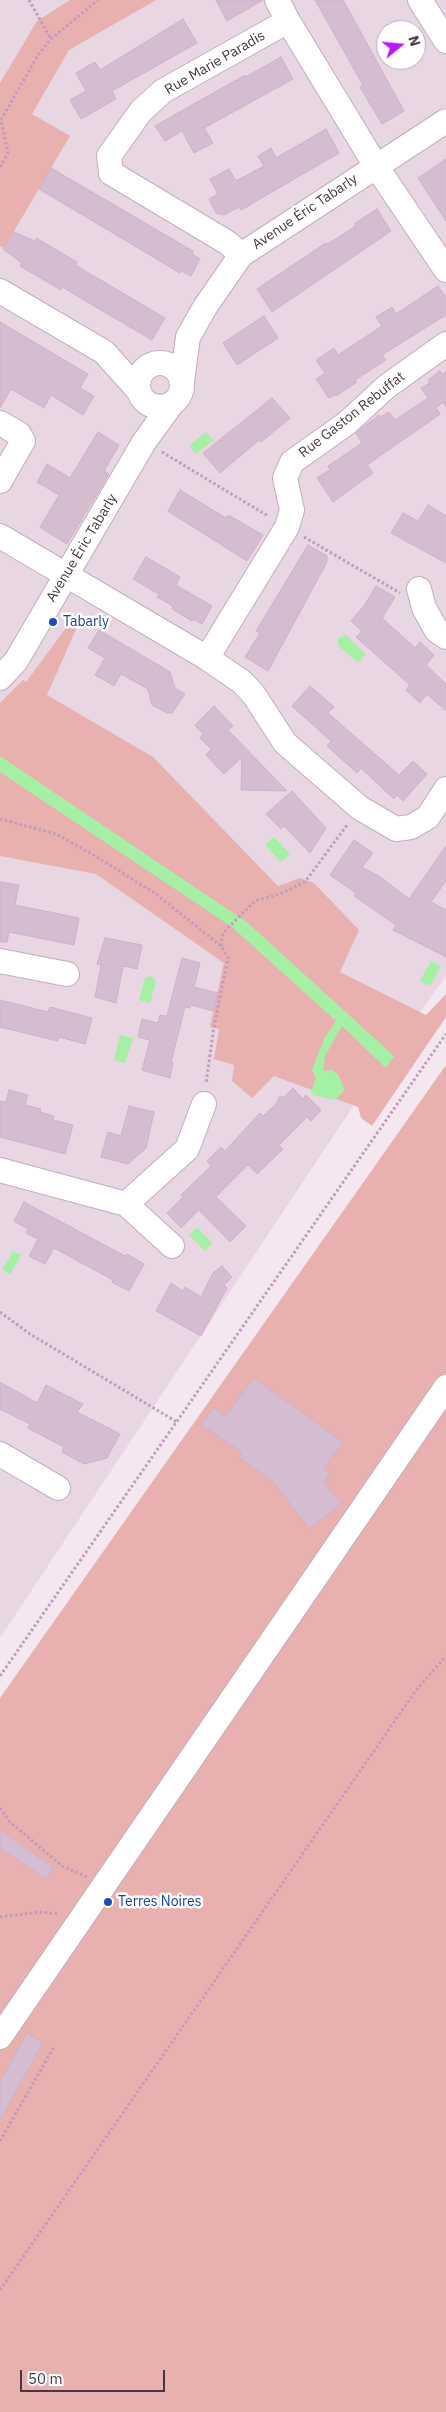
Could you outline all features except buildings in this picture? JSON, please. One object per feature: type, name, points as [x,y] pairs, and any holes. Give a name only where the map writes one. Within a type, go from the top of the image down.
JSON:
[{"type":"street","points":[[277,0],[376,166],[446,270]]},
{"type":"street","points":[[420,0],[446,41]]},
{"type":"street","name":"Rue Marie Paradis","points":[[240,255],[228,243],[111,174],[110,156],[141,111],[163,91],[288,21]]},
{"type":"street","name":"Avenue Éric Tabarly","points":[[0,678],[16,661],[144,442],[171,405],[181,395],[188,337],[205,307],[240,255],[446,121]]},
{"type":"street","points":[[0,290],[104,352],[152,364],[163,363],[175,368],[182,381]]},
{"type":"street","name":"Avenue Éric Tabarly","points":[[144,442],[138,382],[144,370],[188,337]]},
{"type":"street","name":"Rue Gaston Rebuffat","points":[[207,658],[287,527],[292,510],[285,478],[292,462],[346,423],[386,387],[446,344]]},
{"type":"street","points":[[104,352],[145,402],[158,408],[171,405]]},
{"type":"street","points":[[0,423],[19,434],[23,441],[1,477]]},
{"type":"street","points":[[0,536],[64,576],[207,658],[242,682],[254,695],[285,743],[360,808],[396,829],[411,827],[428,818],[446,789]]},
{"type":"street","points":[[419,589],[424,608],[437,631],[446,637]]},
{"type":"street","points":[[0,961],[67,974]]},
{"type":"street","points":[[126,1204],[187,1149],[204,1104]]},
{"type":"street","points":[[0,1170],[126,1204],[172,1246]]},
{"type":"street","points":[[0,2037],[446,1387]]},
{"type":"street","points":[[0,1454],[58,1488]]},
{"type":"path","points":[[29,0],[51,39]]},
{"type":"path","points":[[0,167],[8,153],[1,120],[38,55],[51,39],[98,0]]},
{"type":"path","points":[[222,946],[223,933],[254,902],[280,894],[304,882],[360,808]]},
{"type":"path","points":[[0,819],[56,834],[92,854],[156,894],[222,946],[228,958],[214,1026],[204,1104]]},
{"type":"path","points":[[0,1676],[446,1034]]},
{"type":"path","points":[[0,1312],[30,1334],[177,1422]]},
{"type":"path","points":[[0,2290],[417,1689],[446,1656]]},
{"type":"path","points":[[0,1808],[8,1821],[62,1866],[104,1885]]},
{"type":"path","points":[[0,1917],[40,1912],[66,1915],[80,1920]]},
{"type":"path","points":[[0,2140],[54,2046]]},
{"type":"shaded area","points":[[0,0],[446,0],[446,976],[364,1090],[0,1638]]},
{"type":"shaded area","points":[[70,0],[156,0],[69,50],[32,114],[70,136],[4,248],[0,246],[0,83],[37,21]]},
{"type":"shaded area","points":[[206,432],[213,440],[196,454],[189,446]]},
{"type":"shaded area","points":[[77,613],[80,620],[47,695],[153,757],[278,886],[300,878],[314,883],[359,930],[340,972],[426,1015],[446,994],[446,1017],[372,1126],[361,1118],[358,1107],[274,1076],[252,1098],[232,1081],[234,1065],[214,1059],[219,1029],[210,1027],[224,963],[96,874],[0,856],[0,703],[23,680],[26,682]]},
{"type":"shaded area","points":[[346,635],[366,654],[358,663],[338,645],[338,638]]},
{"type":"shaded area","points":[[0,756],[248,923],[394,1056],[386,1068],[342,1026],[325,1056],[323,1071],[332,1070],[338,1074],[345,1090],[335,1100],[313,1095],[311,1091],[316,1078],[312,1070],[325,1037],[336,1021],[232,927],[0,772]]},
{"type":"shaded area","points":[[274,837],[290,854],[281,862],[265,845]]},
{"type":"shaded area","points":[[431,961],[441,966],[430,986],[420,981]]},
{"type":"shaded area","points":[[150,976],[156,981],[150,1003],[139,1000],[145,978]]},
{"type":"shaded area","points":[[120,1035],[133,1038],[125,1063],[114,1060]]},
{"type":"shaded area","points":[[446,1065],[446,2412],[0,2412],[0,1698]]},
{"type":"shaded area","points":[[197,1227],[212,1243],[205,1251],[189,1235]]},
{"type":"shaded area","points":[[13,1251],[21,1255],[10,1274],[2,1270]]},
{"type":"place","name":"Tabarly","points":[[53,622]]},
{"type":"place","name":"Terres Noires","points":[[108,1902]]}]
